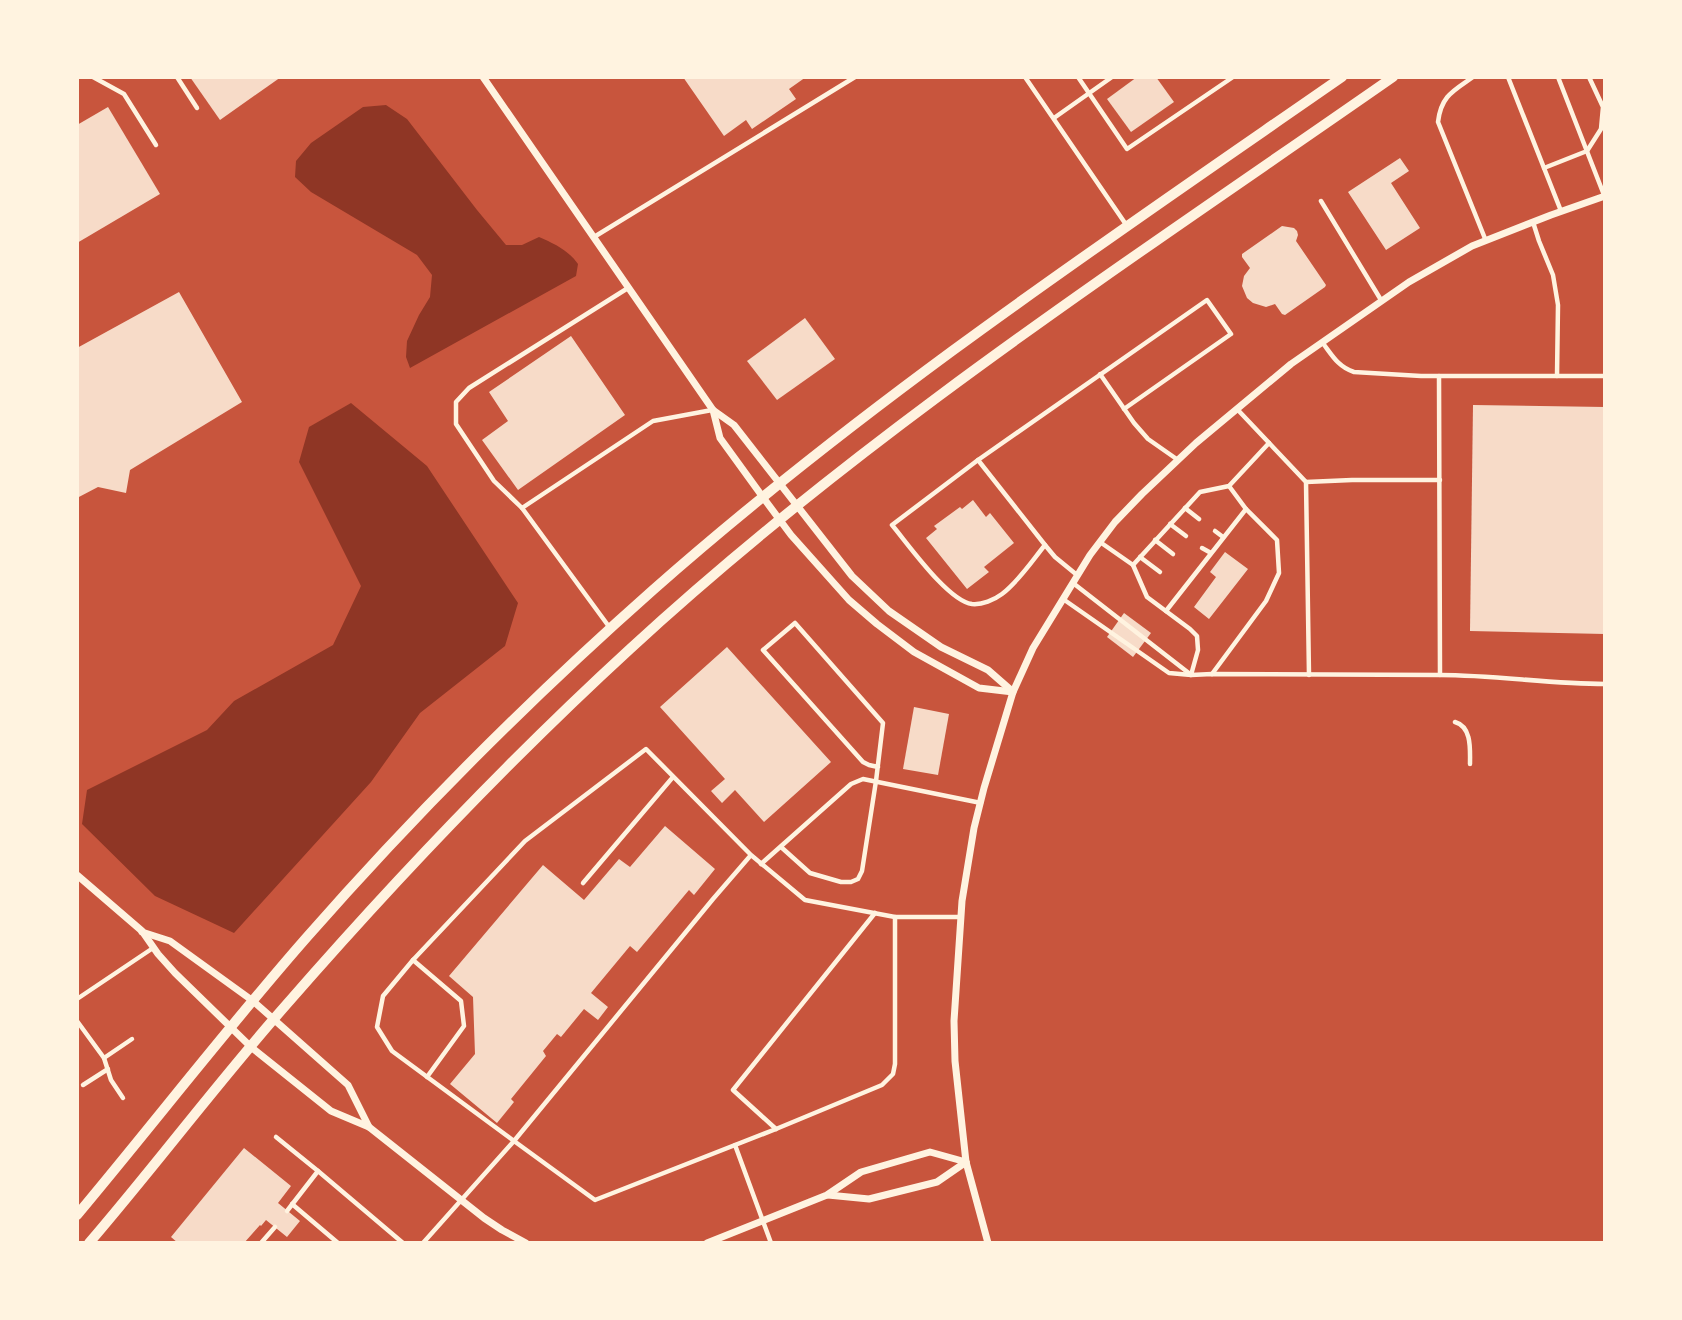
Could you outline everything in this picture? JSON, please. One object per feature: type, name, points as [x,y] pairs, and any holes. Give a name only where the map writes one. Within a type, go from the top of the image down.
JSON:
[{"type":"main road","points":[[77,1215],[306,938],[414,820],[493,740],[611,628],[762,496],[878,405],[1342,77]]},
{"type":"main road","points":[[89,1243],[274,1019],[399,879],[514,759],[634,646],[796,505],[886,435],[986,361],[1392,77]]},
{"type":"street","points":[[483,77],[713,410],[734,425],[852,576],[890,611],[941,647],[988,670],[1013,692]]},
{"type":"street","points":[[988,1243],[966,1162],[955,1061],[954,1021],[960,917],[974,828],[1013,692],[1034,648],[1075,579],[1115,522],[1236,408],[1322,341],[1419,276],[1472,246],[1605,196]]},
{"type":"street","points":[[713,410],[720,438],[780,519],[849,600],[914,652],[979,688],[1013,692]]},
{"type":"street","points":[[77,875],[142,931],[175,973],[251,1047],[331,1111],[369,1127],[502,1230],[526,1243]]},
{"type":"street","points":[[142,931],[170,941],[274,1019],[348,1085],[369,1127]]},
{"type":"street","points":[[707,1243],[827,1195],[861,1172],[930,1152],[966,1162]]},
{"type":"street","points":[[827,1195],[869,1199],[937,1182],[966,1162]]},
{"type":"lane","points":[[93,77],[124,94],[156,145]]},
{"type":"lane","points":[[177,77],[197,108]]},
{"type":"lane","points":[[594,237],[855,77]]},
{"type":"lane","points":[[1025,77],[1128,226]]},
{"type":"lane","points":[[1078,77],[1127,149],[1233,77]]},
{"type":"lane","points":[[1054,118],[1112,77]]},
{"type":"lane","points":[[1473,77],[1454,90],[1440,106],[1438,121],[1486,241]]},
{"type":"lane","points":[[1508,77],[1561,211]]},
{"type":"lane","points":[[1558,77],[1605,196]]},
{"type":"lane","points":[[1544,168],[1587,151],[1601,129],[1603,107],[1589,77]]},
{"type":"lane","points":[[1321,201],[1381,300]]},
{"type":"lane","points":[[1533,222],[1553,275],[1558,305],[1557,376]]},
{"type":"lane","points":[[611,628],[522,508],[494,481],[456,424],[456,402],[469,388],[628,287]]},
{"type":"lane","points":[[1045,545],[1000,596],[979,604],[970,604],[962,601],[933,576],[892,525],[978,460],[1207,300],[1231,334],[1124,409]]},
{"type":"lane","points":[[1322,341],[1344,369],[1354,372],[1439,376],[1605,376]]},
{"type":"lane","points":[[1100,374],[1148,439],[1178,460]]},
{"type":"lane","points":[[1439,376],[1440,675]]},
{"type":"lane","points":[[1236,408],[1306,482],[1310,675]]},
{"type":"lane","points":[[522,508],[653,421],[713,410]]},
{"type":"lane","points":[[1133,565],[1200,492],[1229,486],[1269,443]]},
{"type":"lane","points":[[978,460],[1075,579],[1191,675]]},
{"type":"lane","points":[[1306,482],[1440,481]]},
{"type":"lane","points":[[1212,674],[1266,601],[1279,573],[1277,540],[1245,509],[1229,486]]},
{"type":"lane","points":[[1185,508],[1199,519]]},
{"type":"lane","points":[[1166,611],[1245,509]]},
{"type":"lane","points":[[1170,524],[1186,536]]},
{"type":"lane","points":[[1215,530],[1223,537]]},
{"type":"lane","points":[[1155,540],[1173,554]]},
{"type":"lane","points":[[1100,542],[1133,565],[1147,597],[1197,636],[1198,650],[1191,675]]},
{"type":"lane","points":[[1202,548],[1211,553]]},
{"type":"lane","points":[[1140,557],[1160,572]]},
{"type":"lane","points":[[1189,565],[1197,571]]},
{"type":"lane","points":[[1176,583],[1183,588]]},
{"type":"lane","points":[[1063,599],[1169,673],[1469,675],[1526,681],[1605,684]]},
{"type":"lane","points":[[781,846],[810,873],[841,882],[858,879],[862,871],[878,767],[883,723],[795,623],[763,650],[863,762],[878,767]]},
{"type":"lane","points":[[1455,722],[1461,724],[1467,732],[1470,764]]},
{"type":"lane","points":[[895,917],[895,1064],[893,1074],[882,1085],[595,1200],[392,1051],[377,1027],[383,996],[413,960],[525,841],[646,749],[751,855],[805,900],[895,917],[960,917]]},
{"type":"lane","points":[[583,883],[673,777]]},
{"type":"lane","points":[[761,864],[851,784],[863,779],[981,803]]},
{"type":"lane","points":[[423,1243],[514,1141],[751,855]]},
{"type":"lane","points":[[776,1129],[733,1090],[874,914]]},
{"type":"lane","points":[[77,999],[153,948]]},
{"type":"lane","points":[[413,960],[461,1001],[464,1026],[427,1077]]},
{"type":"lane","points":[[77,1021],[104,1058],[111,1080],[124,1098]]},
{"type":"lane","points":[[104,1058],[132,1039]]},
{"type":"lane","points":[[83,1085],[108,1069]]},
{"type":"lane","points":[[276,1137],[403,1243]]},
{"type":"lane","points":[[735,1145],[771,1243]]},
{"type":"lane","points":[[287,1211],[318,1171]]},
{"type":"lane","points":[[292,1204],[338,1243]]},
{"type":"lane","points":[[265,1242],[275,1227]]},
{"type":"shaded area","points":[[386,105],[407,119],[506,245],[522,245],[539,237],[565,251],[578,264],[576,276],[410,368],[406,357],[407,341],[430,297],[432,275],[417,255],[311,192],[295,177],[296,161],[311,143],[363,107]]},
{"type":"shaded area","points":[[351,403],[427,466],[518,603],[505,646],[420,713],[371,782],[234,933],[155,896],[82,824],[87,790],[207,730],[234,701],[333,645],[361,586],[299,462],[309,427]]},
{"type":"building","points":[[190,77],[281,77],[220,120]]},
{"type":"building","points":[[683,77],[806,77],[789,89],[796,99],[752,129],[746,120],[724,136]]},
{"type":"building","points":[[1137,77],[1156,77],[1174,102],[1131,132],[1107,99]]},
{"type":"building","points":[[108,107],[160,194],[77,243],[77,125]]},
{"type":"building","points":[[1400,158],[1409,171],[1391,183],[1420,228],[1386,250],[1348,192]]},
{"type":"building","points":[[1282,226],[1297,231],[1296,241],[1326,285],[1285,315],[1275,304],[1266,307],[1253,303],[1247,298],[1242,286],[1244,276],[1250,268],[1242,254]]},
{"type":"building","points":[[179,292],[242,402],[130,470],[126,493],[98,487],[77,498],[77,348]]},
{"type":"building","points":[[805,318],[835,359],[777,400],[747,361]]},
{"type":"building","points":[[571,336],[625,415],[518,490],[482,440],[508,421],[489,392]]},
{"type":"building","points":[[1473,405],[1605,407],[1605,634],[1470,631]]},
{"type":"building","points":[[973,500],[986,517],[990,513],[1014,543],[984,567],[989,572],[967,589],[926,538],[937,529],[934,526]]},
{"type":"building","points":[[1225,552],[1248,569],[1209,619],[1194,607],[1216,577],[1210,572]]},
{"type":"building","points":[[1124,613],[1151,633],[1133,657],[1107,637]]},
{"type":"building","points":[[727,647],[831,762],[764,822],[735,790],[722,803],[711,791],[725,779],[660,707]]},
{"type":"building","points":[[914,707],[949,714],[938,775],[903,769]]},
{"type":"building","points":[[665,826],[715,869],[694,895],[689,890],[637,952],[630,946],[591,993],[608,1007],[598,1020],[584,1009],[561,1037],[557,1034],[543,1051],[546,1056],[511,1099],[514,1102],[497,1123],[450,1084],[475,1054],[473,997],[449,976],[543,865],[584,900],[619,859],[630,867]]},
{"type":"building","points":[[244,1148],[291,1186],[278,1203],[300,1221],[287,1237],[266,1220],[244,1243],[178,1243],[171,1237]]}]
